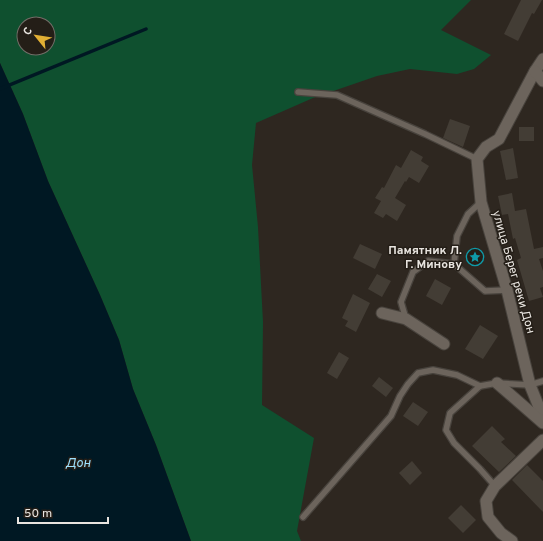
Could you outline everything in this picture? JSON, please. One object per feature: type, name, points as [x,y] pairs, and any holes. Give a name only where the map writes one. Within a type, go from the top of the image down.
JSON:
[{"type":"street","points":[[477,159],[486,147],[498,139],[543,59]]},
{"type":"street","points":[[535,71],[543,81]]},
{"type":"street","name":"улица Берег реки Дон","points":[[477,159],[481,202],[507,290],[530,385],[543,417]]},
{"type":"street","points":[[382,313],[406,319],[444,344]]},
{"type":"street","points":[[497,383],[543,423]]},
{"type":"street","points":[[512,541],[501,533],[488,517],[486,500],[495,486],[543,440]]},
{"type":"lane","points":[[298,92],[337,95],[477,159]]},
{"type":"lane","points":[[454,264],[457,236],[468,214],[481,202]]},
{"type":"lane","points":[[406,319],[401,302],[413,272],[428,261],[454,264],[485,291],[507,290]]},
{"type":"lane","points":[[303,517],[391,416],[400,396],[418,373],[433,370],[457,375],[480,386]]},
{"type":"lane","points":[[495,486],[454,443],[446,430],[450,413],[480,386],[497,383],[530,385],[543,381]]},
{"type":"green space","points":[[0,0],[471,0],[441,30],[491,55],[474,69],[457,74],[410,69],[377,76],[313,98],[256,123],[252,165],[258,227],[263,322],[262,405],[314,438],[297,531],[301,541],[191,541],[156,445],[133,389],[119,340],[48,181],[23,114],[0,63]]},
{"type":"water","name":"Дон","points":[[0,63],[23,114],[48,181],[119,340],[133,389],[156,445],[191,541],[0,541]]},
{"type":"building","points":[[521,0],[542,0],[534,14],[532,13],[518,41],[504,34]]},
{"type":"building","points":[[450,119],[470,126],[463,147],[443,138]]},
{"type":"building","points":[[519,127],[534,127],[534,141],[519,141]]},
{"type":"building","points":[[513,148],[518,178],[506,180],[500,151]]},
{"type":"building","points":[[411,150],[423,157],[421,161],[429,166],[419,183],[409,177],[395,198],[406,205],[397,221],[386,214],[383,218],[374,213],[381,201],[375,198],[382,187],[384,188],[396,165],[401,168]]},
{"type":"building","points":[[512,193],[515,211],[526,209],[534,249],[543,247],[543,258],[539,259],[543,271],[543,287],[540,288],[543,297],[529,301],[517,260],[521,258],[515,238],[513,239],[508,214],[502,215],[498,196]]},
{"type":"building","points":[[360,244],[382,254],[375,269],[353,258]]},
{"type":"building","points":[[377,274],[391,281],[382,297],[368,289]]},
{"type":"building","points":[[435,279],[451,288],[442,305],[426,296]]},
{"type":"building","points":[[353,294],[370,303],[356,332],[345,326],[348,321],[342,318]]},
{"type":"building","points":[[480,325],[498,336],[483,359],[465,349]]},
{"type":"building","points":[[339,352],[349,358],[337,379],[327,373]]},
{"type":"building","points":[[379,377],[393,388],[386,397],[372,386]]},
{"type":"building","points":[[413,402],[428,412],[418,426],[403,416]]},
{"type":"building","points":[[492,426],[505,439],[501,442],[516,456],[499,472],[472,446]]},
{"type":"building","points":[[412,461],[422,473],[410,485],[399,473]]},
{"type":"building","points":[[527,465],[543,481],[543,512],[512,480]]},
{"type":"building","points":[[461,505],[476,520],[463,533],[448,518]]},
{"type":"waterway","points":[[0,89],[146,29]]},
{"type":"place","name":"Памятник Л. Г. Минову","points":[[475,257]]}]
